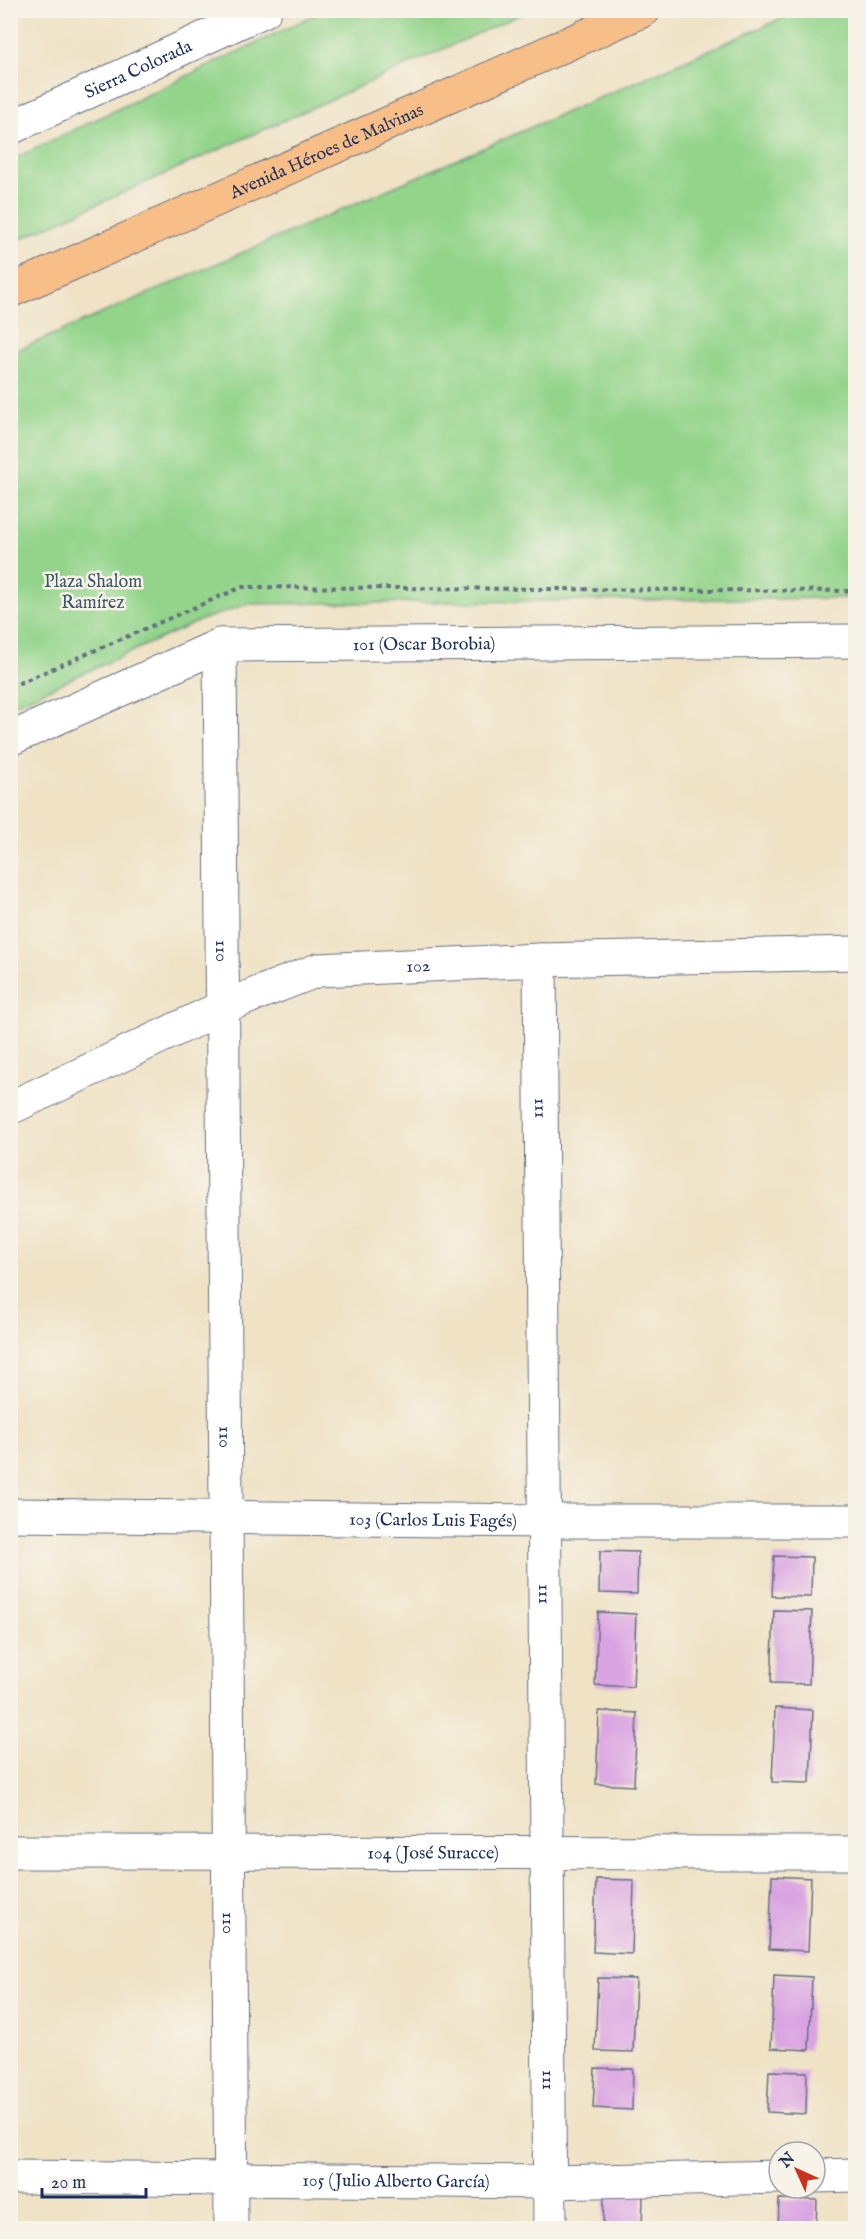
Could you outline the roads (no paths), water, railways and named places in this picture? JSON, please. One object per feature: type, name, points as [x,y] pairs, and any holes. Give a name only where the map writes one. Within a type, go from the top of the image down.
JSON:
[{"type":"main road","name":"Avenida Héroes de Malvinas","points":[[10,291],[644,10]]},
{"type":"street","name":"Sierra Colorada","points":[[10,128],[265,10]]},
{"type":"street","name":"101 (Oscar Borobia)","points":[[10,739],[220,645],[855,641]]},
{"type":"street","name":"110","points":[[220,645],[231,2229]]},
{"type":"street","name":"102","points":[[10,1108],[223,1007],[318,970],[540,960],[855,953]]},
{"type":"street","name":"111","points":[[540,960],[549,2229]]},
{"type":"street","name":"103 (Carlos Luis Fagés)","points":[[10,1515],[544,1521],[855,1521]]},
{"type":"street","name":"104 (José Suracce)","points":[[10,1852],[855,1853]]},
{"type":"street","points":[[827,2176],[855,2175]]},
{"type":"street","name":"105 (Julio Alberto García)","points":[[10,2177],[549,2182],[767,2177]]},
{"type":"park label","name":"Plaza Shalom Ramírez","points":[[93,591]]}]
